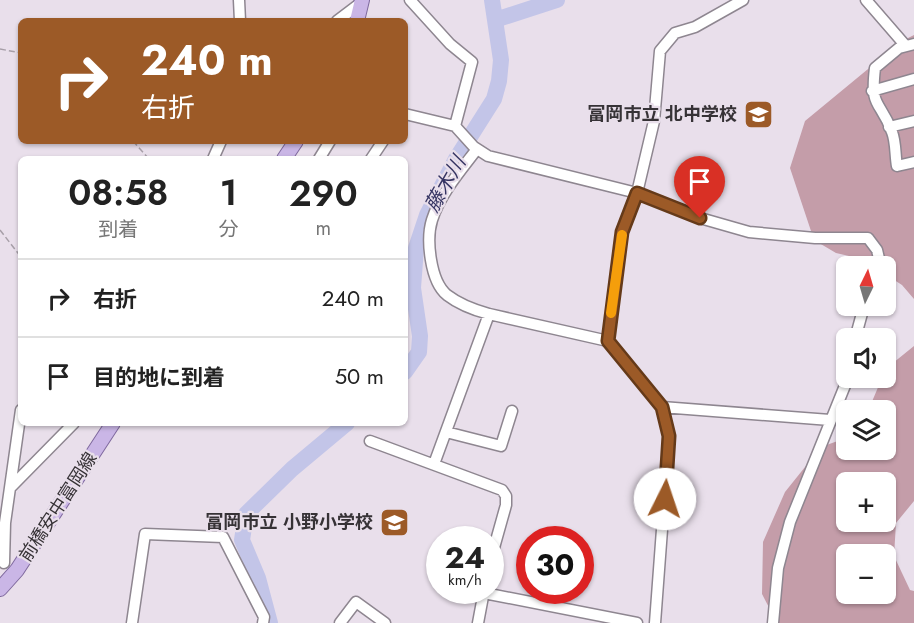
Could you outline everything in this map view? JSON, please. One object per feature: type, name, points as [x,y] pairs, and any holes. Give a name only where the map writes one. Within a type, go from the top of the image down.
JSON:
[{"type":"main road","points":[[358,18],[362,1]]},
{"type":"main road","name":"前橋安中富岡線","points":[[4,584],[111,426]]},
{"type":"street","points":[[239,0],[240,18]]},
{"type":"street","points":[[410,0],[450,44],[472,62],[455,126]]},
{"type":"street","points":[[608,341],[622,232],[637,193],[654,121],[660,51],[675,33],[695,27],[743,0]]},
{"type":"street","points":[[866,0],[909,44],[875,68],[872,91],[874,100],[889,127],[897,166],[914,162]]},
{"type":"street","points":[[341,18],[362,1]]},
{"type":"street","points":[[872,91],[914,79]]},
{"type":"street","points":[[408,115],[455,126],[476,148],[488,156],[637,193],[700,218],[749,232],[815,238],[868,238],[880,256]]},
{"type":"street","points":[[889,127],[914,121]]},
{"type":"street","points":[[476,148],[452,183],[432,220],[429,259],[445,293],[468,308],[608,341],[662,407],[669,436],[655,623]]},
{"type":"street","points":[[434,464],[489,314]]},
{"type":"street","points":[[773,623],[782,550],[810,469],[844,388]]},
{"type":"street","points":[[662,407],[830,420]]},
{"type":"street","points":[[447,432],[501,446],[512,411]]},
{"type":"street","points":[[4,584],[2,563],[5,523],[19,426]]},
{"type":"street","points":[[11,487],[71,426]]},
{"type":"street","points":[[370,441],[498,487],[504,493],[506,505],[500,526]]},
{"type":"street","points":[[132,623],[146,534],[223,537],[264,617],[263,623]]},
{"type":"street","points":[[504,596],[637,623]]},
{"type":"street","points":[[340,623],[356,602],[385,623]]},
{"type":"street","points":[[478,623],[482,604]]},
{"type":"path","points":[[0,49],[18,52]]},
{"type":"path","points":[[135,144],[146,156]]},
{"type":"path","points":[[0,230],[18,253]]},
{"type":"shaded area","points":[[914,35],[914,299],[896,281],[896,256],[849,256],[836,253],[814,240],[790,168],[805,121],[902,41]]},
{"type":"shaded area","points":[[914,346],[914,501],[896,523],[896,472],[836,472],[836,532],[895,532],[895,544],[836,544],[836,604],[896,604],[896,560],[910,590],[914,591],[914,623],[777,623],[762,594],[763,542],[785,492],[821,447],[836,442],[836,460],[896,460],[896,400],[873,400],[878,388],[896,388],[896,361]]},
{"type":"waterway","name":"藤木川","points":[[408,368],[419,352],[420,336],[413,288],[416,248],[427,215],[456,159],[494,99],[499,81],[501,60],[492,0]]},
{"type":"waterway","points":[[495,20],[557,0]]},
{"type":"waterway","name":"藤木川","points":[[270,623],[258,578],[242,540],[246,514],[292,469],[343,426]]},
{"type":"slow traffic","points":[[611,313],[622,235]]},
{"type":"place","name":"富岡市立 北中学校","points":[[758,114]]},
{"type":"place","name":"富岡市立 小野小学校","points":[[394,522]]},
{"type":"route","points":[[665,499],[669,436],[662,407],[608,341],[611,315],[622,232],[637,193],[700,218]]}]
